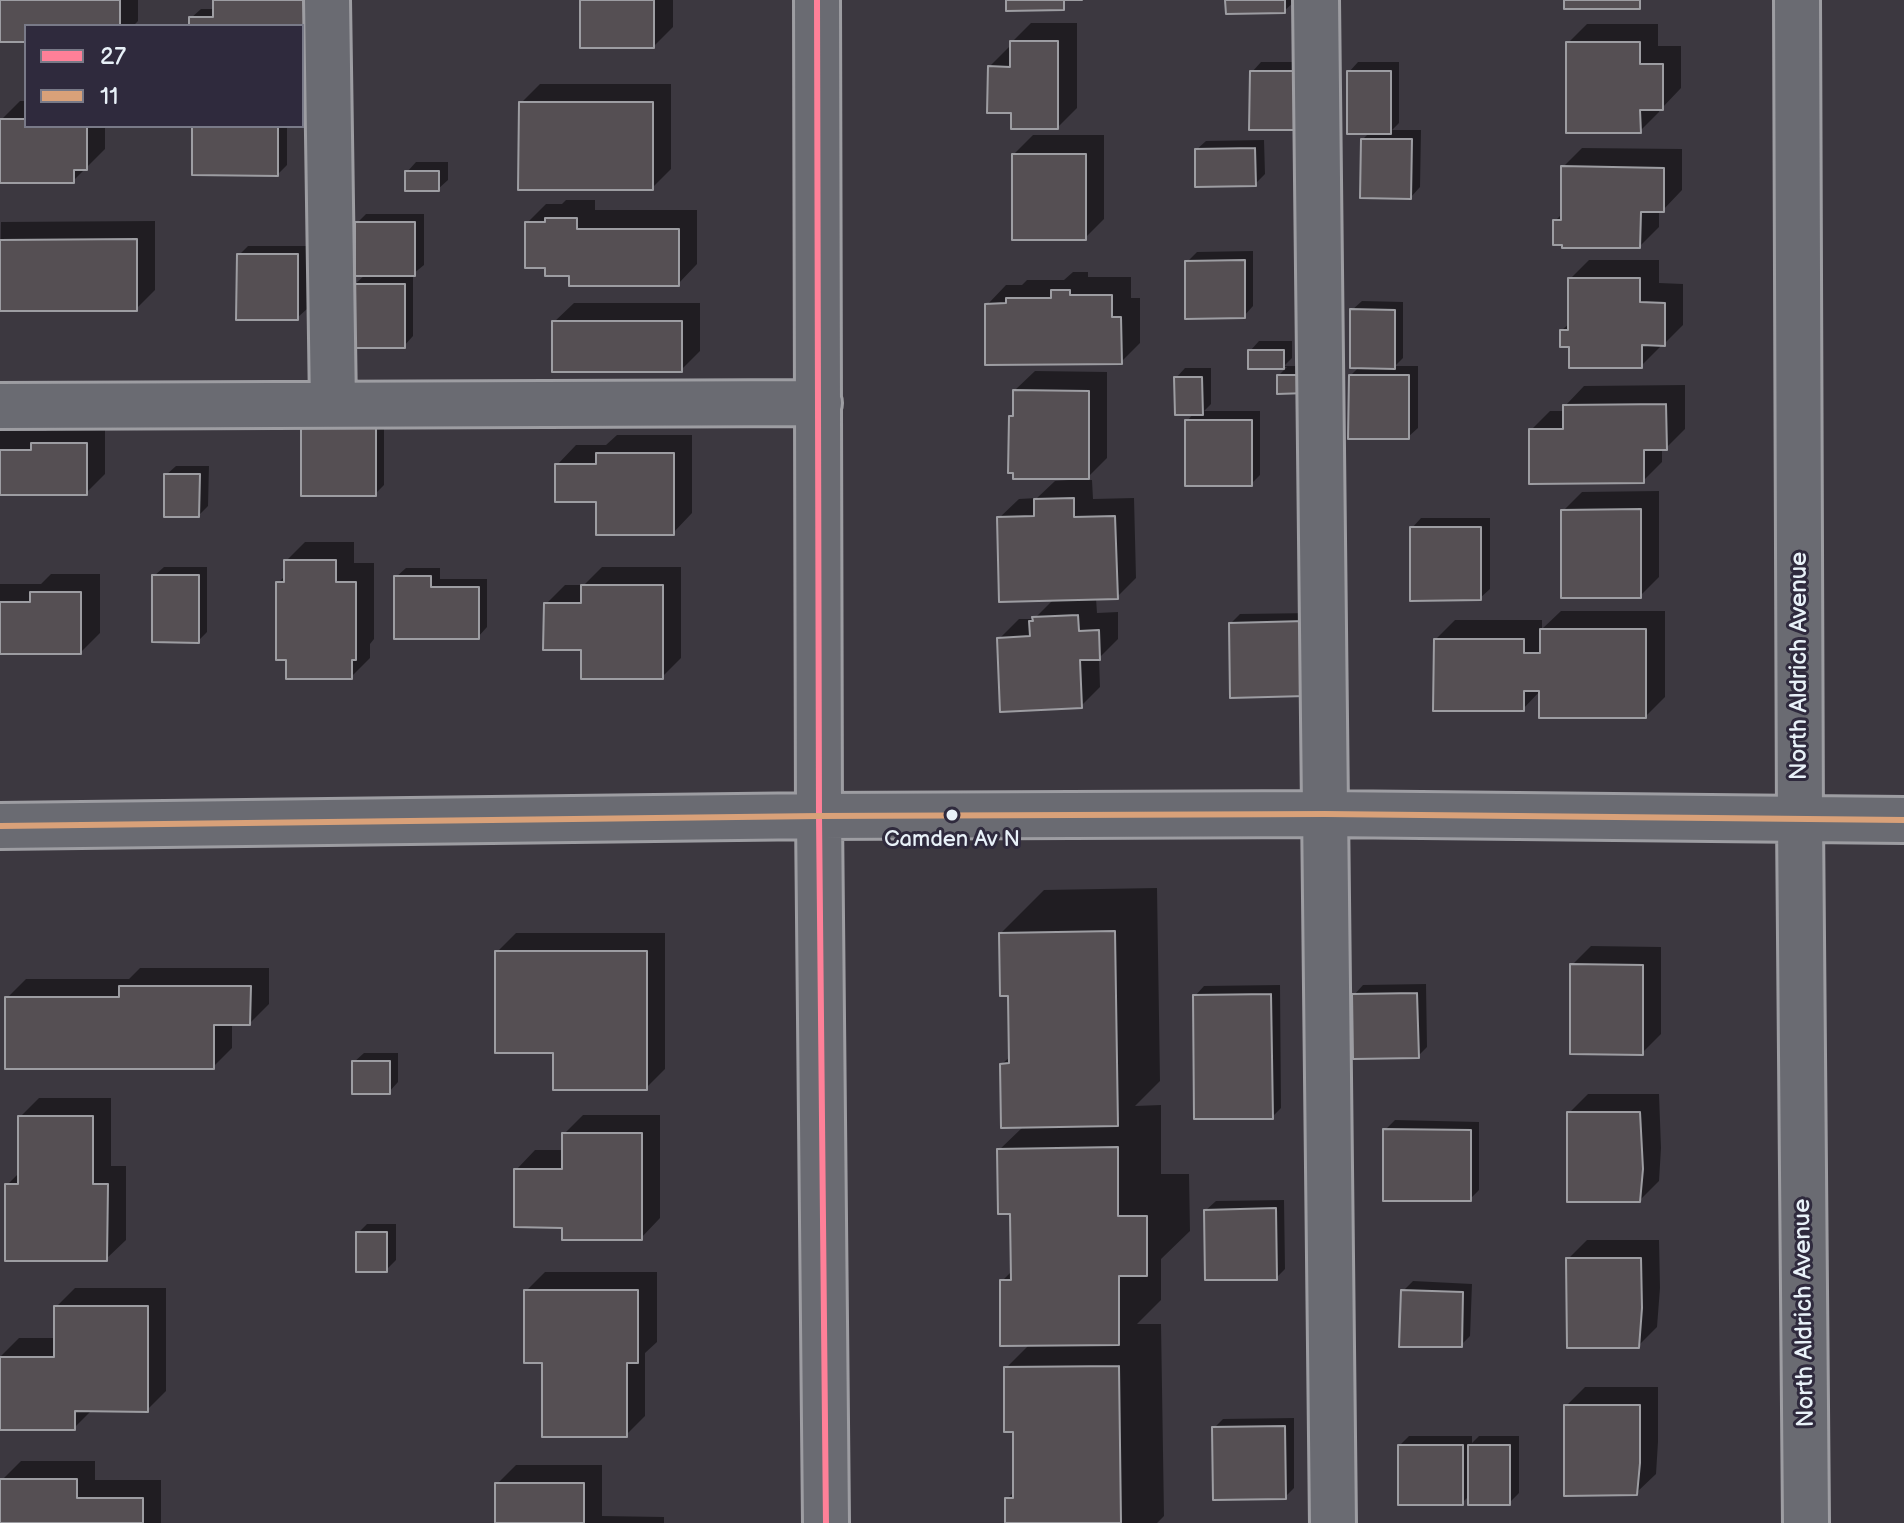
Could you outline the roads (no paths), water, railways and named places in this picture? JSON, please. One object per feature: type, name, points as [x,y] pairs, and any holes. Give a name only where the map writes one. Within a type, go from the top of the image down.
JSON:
[{"type":"street","points":[[327,0],[333,405]]},
{"type":"street","points":[[817,0],[819,816],[826,1523]]},
{"type":"street","points":[[1316,0],[1333,1523]]},
{"type":"street","name":"North Aldrich Avenue","points":[[1797,0],[1806,1523]]},
{"type":"street","points":[[0,406],[819,403]]},
{"type":"street","points":[[0,826],[819,816],[1325,814],[1904,820]]},
{"type":"place","name":"Camden Av N","points":[[952,815]]}]
